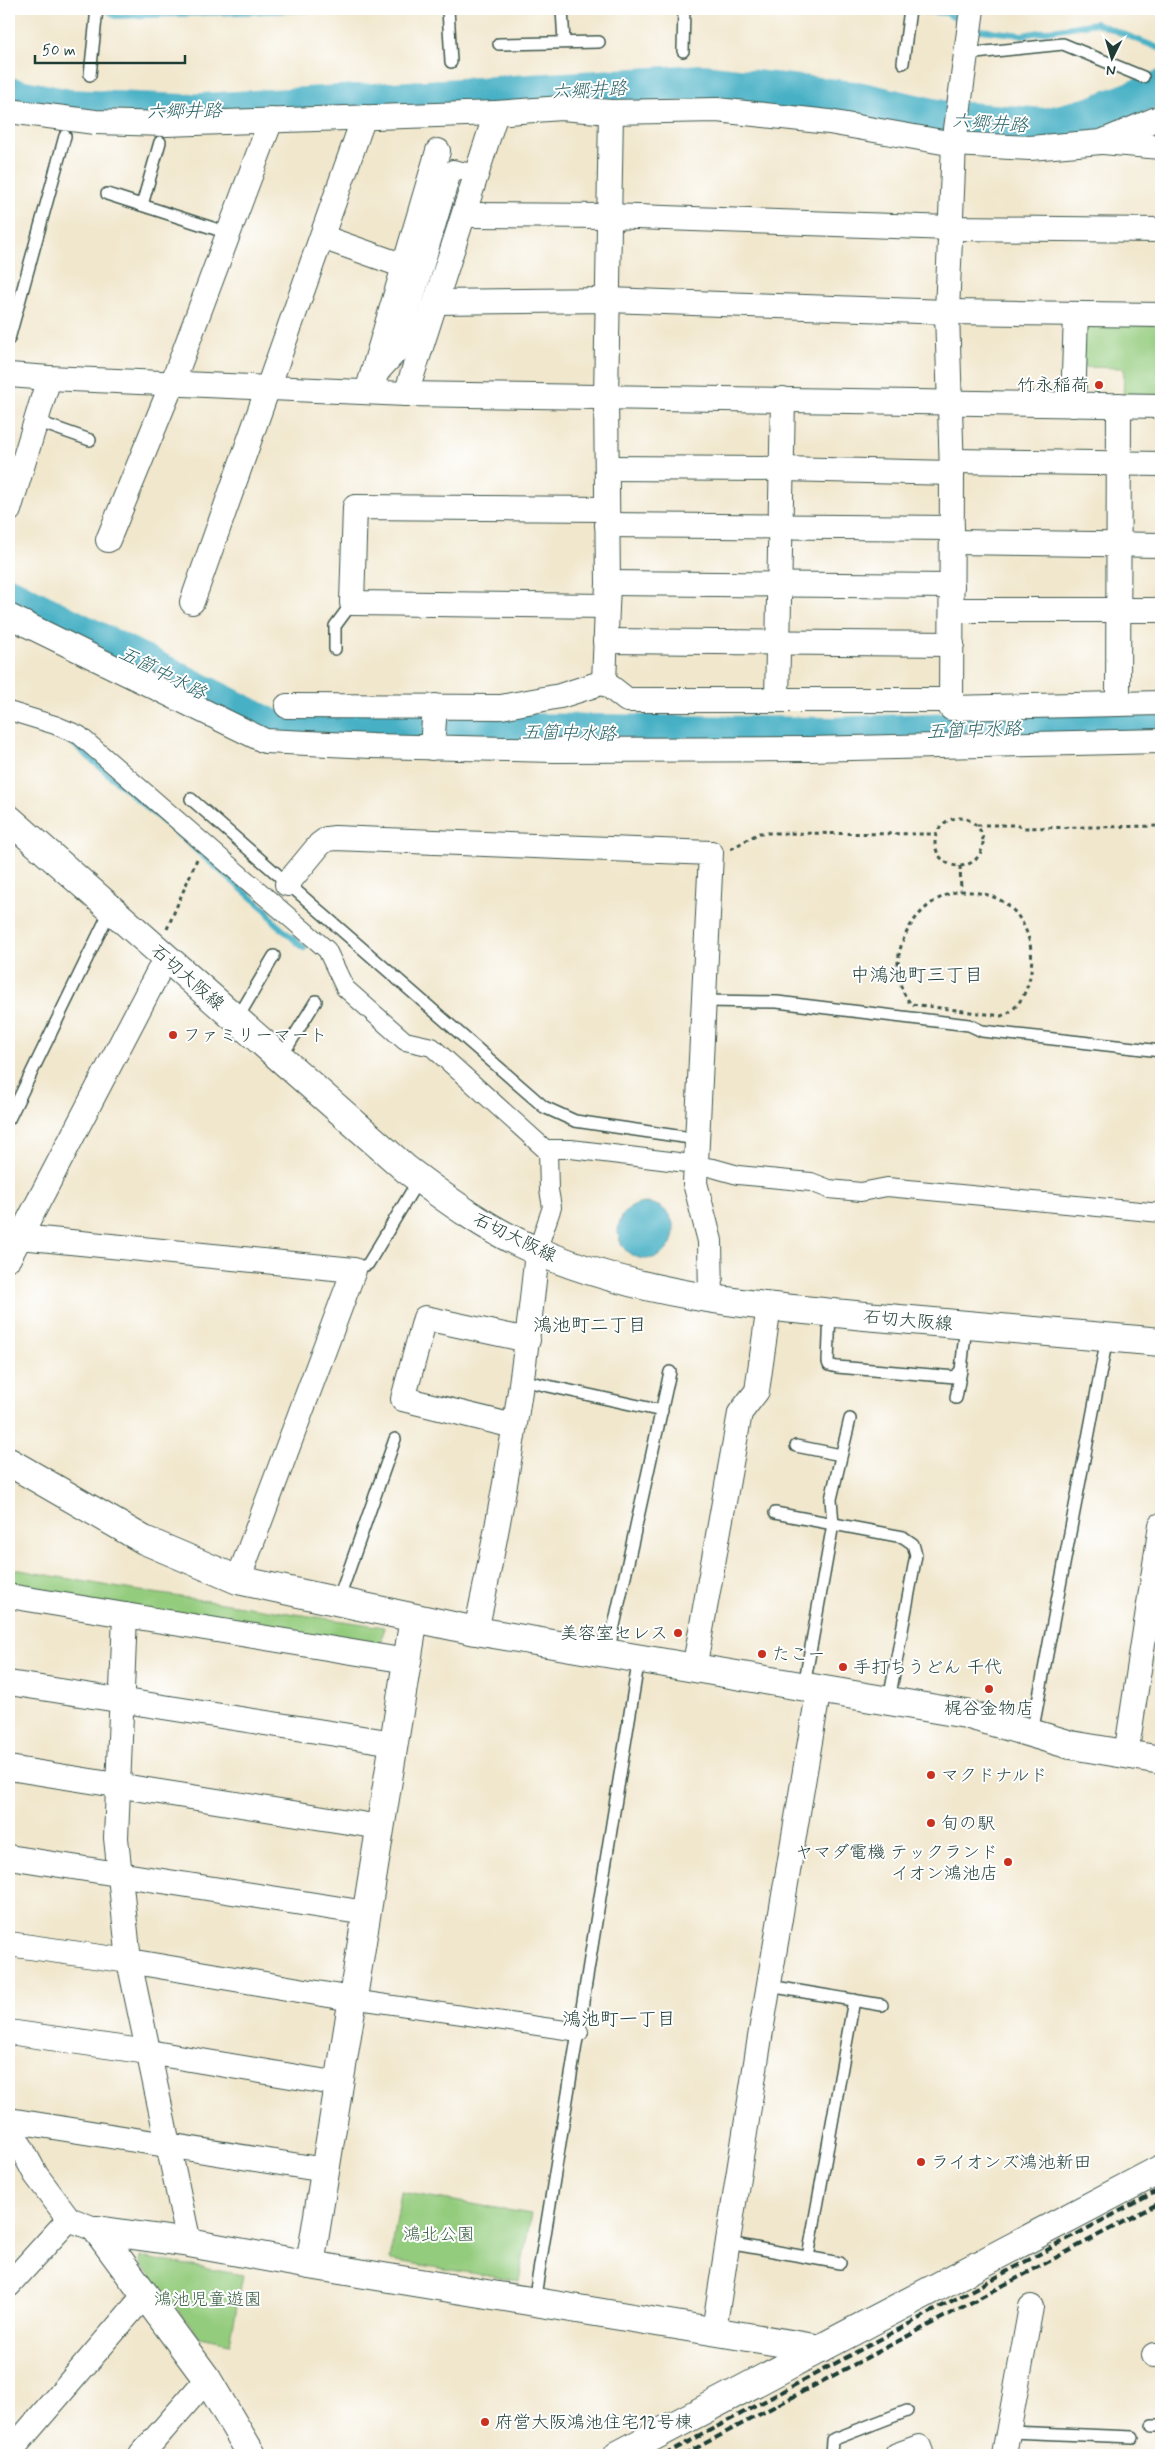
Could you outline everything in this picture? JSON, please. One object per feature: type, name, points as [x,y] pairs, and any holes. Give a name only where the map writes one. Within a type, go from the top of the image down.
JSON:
[{"type":"street","points":[[972,9],[955,140],[947,312],[951,403],[953,535],[951,708],[1161,703]]},
{"type":"street","points":[[9,111],[95,122],[166,124],[496,113],[561,108],[611,112],[717,110],[1030,148],[1102,142],[1161,147]]},
{"type":"street","points":[[604,682],[608,583],[606,398],[611,112]]},
{"type":"street","points":[[406,394],[496,113]]},
{"type":"street","points":[[192,602],[364,117]]},
{"type":"street","points":[[1102,142],[1161,117]]},
{"type":"street","points":[[108,540],[172,384],[271,120]]},
{"type":"street","points":[[370,392],[438,151]]},
{"type":"street","points":[[370,392],[380,373],[399,352],[453,169],[477,174]]},
{"type":"street","points":[[464,216],[609,216],[951,228],[1161,230]]},
{"type":"street","points":[[322,237],[404,266]]},
{"type":"street","points":[[436,302],[608,300],[947,312],[1161,315]]},
{"type":"street","points":[[1073,405],[1076,314]]},
{"type":"street","points":[[9,374],[49,378],[406,394],[1161,406]]},
{"type":"street","points":[[9,510],[49,378]]},
{"type":"street","points":[[777,700],[782,527],[783,399]]},
{"type":"street","points":[[1118,704],[1119,405]]},
{"type":"street","points":[[607,468],[783,469],[1161,464]]},
{"type":"street","points":[[607,606],[352,603],[355,507],[607,517],[1161,545]]},
{"type":"street","points":[[608,583],[952,586]]},
{"type":"street","points":[[952,610],[1161,610]]},
{"type":"street","points":[[9,616],[265,741],[432,748],[554,750],[799,749],[1161,741]]},
{"type":"street","points":[[605,641],[952,644]]},
{"type":"street","points":[[604,682],[626,700],[951,700]]},
{"type":"street","points":[[287,706],[500,707],[560,696],[604,682]]},
{"type":"street","points":[[432,748],[435,706]]},
{"type":"street","points":[[9,711],[55,725],[79,735],[327,950],[345,988],[382,1021],[405,1041],[432,1047],[548,1150],[571,1149],[696,1165],[738,1175],[811,1182],[829,1189],[861,1192],[887,1187],[1161,1213]]},
{"type":"street","name":"石切大阪線","points":[[9,820],[419,1179],[474,1218],[537,1251],[631,1283],[661,1291],[769,1306],[1161,1342]]},
{"type":"street","points":[[287,884],[320,844],[327,839],[335,838],[711,853],[695,1183],[710,1241],[711,1298]]},
{"type":"street","points":[[9,1258],[162,954]]},
{"type":"street","points":[[476,1631],[492,1561],[528,1340],[537,1251],[552,1207],[549,1190],[548,1150]]},
{"type":"street","points":[[20,1237],[354,1270],[238,1580]]},
{"type":"street","points":[[694,1669],[740,1413],[757,1391],[769,1306]]},
{"type":"street","points":[[514,1426],[403,1399],[425,1318],[528,1340]]},
{"type":"street","points":[[9,1462],[144,1540],[238,1580],[476,1631],[966,1714],[1071,1744],[1161,1760]]},
{"type":"street","points":[[1126,1755],[1161,1524]]},
{"type":"street","points":[[9,1596],[407,1661]]},
{"type":"street","points":[[124,1615],[116,1838],[129,1962],[189,2243]]},
{"type":"street","points":[[310,2265],[414,1618]]},
{"type":"street","points":[[9,1683],[394,1743]]},
{"type":"street","points":[[714,2330],[769,1986],[812,1687]]},
{"type":"street","points":[[9,1768],[380,1827]]},
{"type":"street","points":[[9,1857],[120,1873],[366,1914]]},
{"type":"street","points":[[9,1944],[352,1999],[579,2032]]},
{"type":"street","points":[[9,2032],[148,2052],[339,2084]]},
{"type":"street","points":[[9,2120],[325,2170]]},
{"type":"street","points":[[9,2125],[36,2175],[69,2219],[97,2230],[189,2243],[310,2265],[821,2349]]},
{"type":"street","points":[[618,2455],[1161,2169]]},
{"type":"street","points":[[9,2284],[69,2219]]},
{"type":"street","points":[[97,2230],[144,2296],[208,2379],[252,2455]]},
{"type":"street","points":[[9,2453],[144,2296]]},
{"type":"street","points":[[1004,2455],[1031,2307]]},
{"type":"street","points":[[140,2455],[208,2379]]},
{"type":"street","points":[[897,2455],[919,2447],[922,2455]]},
{"type":"lane","points":[[90,74],[97,9]]},
{"type":"lane","points":[[448,9],[451,62]]},
{"type":"lane","points":[[562,9],[564,42]]},
{"type":"lane","points":[[683,51],[684,9]]},
{"type":"lane","points":[[903,63],[910,9]]},
{"type":"lane","points":[[499,44],[599,42]]},
{"type":"lane","points":[[966,54],[1063,44],[1143,77]]},
{"type":"lane","points":[[9,339],[64,136]]},
{"type":"lane","points":[[142,206],[160,142]]},
{"type":"lane","points":[[107,194],[228,234]]},
{"type":"lane","points":[[36,421],[90,440]]},
{"type":"lane","points":[[335,649],[335,626],[352,603]]},
{"type":"lane","points":[[191,799],[544,1107],[575,1121],[698,1139]]},
{"type":"lane","points":[[9,1119],[110,909]]},
{"type":"lane","points":[[236,1019],[274,956]]},
{"type":"lane","points":[[280,1059],[316,1001]]},
{"type":"lane","points":[[703,1001],[777,1002],[969,1025],[982,1031],[1161,1051]]},
{"type":"lane","points":[[354,1270],[368,1264],[419,1179]]},
{"type":"lane","points":[[830,1312],[829,1365],[953,1377],[960,1374],[961,1370]]},
{"type":"lane","points":[[956,1398],[966,1325]]},
{"type":"lane","points":[[1032,1733],[1107,1338]]},
{"type":"lane","points":[[608,1653],[670,1372]]},
{"type":"lane","points":[[521,1380],[662,1411]]},
{"type":"lane","points":[[812,1687],[833,1524],[831,1499],[850,1420]]},
{"type":"lane","points":[[338,1601],[395,1439]]},
{"type":"lane","points":[[796,1446],[842,1455]]},
{"type":"lane","points":[[775,1513],[903,1537],[913,1544],[916,1555],[889,1700]]},
{"type":"lane","points":[[534,2302],[639,1658]]},
{"type":"lane","points":[[769,1986],[882,2005]]},
{"type":"lane","points":[[808,2257],[854,2000]]},
{"type":"lane","points":[[728,2243],[840,2263]]},
{"type":"lane","points":[[831,2455],[832,2440],[907,2411]]},
{"type":"lane","points":[[1008,2432],[1133,2437]]},
{"type":"path","points":[[977,825],[983,838],[982,851],[973,862],[960,866],[948,864],[939,856],[935,846],[936,834],[944,823],[957,818],[964,818],[977,825],[1016,825],[1023,828],[1161,826]]},
{"type":"path","points":[[711,853],[722,854],[759,833],[936,834]]},
{"type":"path","points":[[162,954],[194,865]]},
{"type":"path","points":[[960,866],[960,892]]},
{"type":"path","points":[[960,892],[978,893],[999,900],[1018,918],[1030,942],[1033,962],[1032,977],[1021,1000],[1006,1015],[1001,1016],[911,1004],[903,992],[898,979],[899,957],[908,928],[920,913],[936,899],[943,895],[960,892]]},
{"type":"green space","points":[[1078,317],[1161,319],[1161,402],[1123,401],[1124,368],[1077,367]]},
{"type":"green space","points":[[9,1568],[120,1588],[384,1627],[381,1648],[9,1591]]},
{"type":"green space","name":"鴻北公園","points":[[401,2192],[531,2214],[519,2281],[390,2260]]},
{"type":"green space","name":"鴻池児童遊園","points":[[141,2257],[243,2275],[230,2343],[200,2337],[140,2263]]},
{"type":"water","points":[[646,1203],[661,1208],[669,1216],[674,1231],[669,1246],[661,1254],[646,1259],[631,1254],[623,1246],[618,1231],[623,1216],[631,1208]]},
{"type":"waterway","points":[[106,9],[115,16],[329,9]]},
{"type":"waterway","points":[[897,9],[946,13],[965,23]]},
{"type":"waterway","points":[[974,27],[980,30],[1022,35],[1096,23],[1161,49]]},
{"type":"waterway","name":"六郷井路","points":[[9,95],[68,107],[185,112],[703,82],[862,100],[942,118],[1045,126],[1090,115],[1161,88]]},
{"type":"waterway","name":"五箇中水路","points":[[9,595],[274,728],[835,735],[1161,721]]},
{"type":"waterway","points":[[34,729],[70,741],[267,911],[275,923],[304,948]]},
{"type":"railway","points":[[664,2455],[1161,2189]]},
{"type":"railway","points":[[683,2455],[1161,2202]]},
{"type":"place","name":"竹永稲荷","points":[[1099,385]]},
{"type":"place","name":"ファミリーマート","points":[[173,1035]]},
{"type":"place","name":"美容室セレス","points":[[678,1633]]},
{"type":"place","name":"たこー","points":[[762,1654]]},
{"type":"place","name":"手打ちうどん 千代","points":[[843,1667]]},
{"type":"place","name":"梶谷金物店","points":[[989,1689]]},
{"type":"place","name":"マクドナルド","points":[[931,1775]]},
{"type":"place","name":"旬の駅","points":[[931,1823]]},
{"type":"place","name":"ヤマダ電機 テックランド イオン鴻池店","points":[[1008,1862]]},
{"type":"place","name":"ライオンズ鴻池新田","points":[[921,2162]]},
{"type":"place","name":"府営大阪鴻池住宅12号棟","points":[[485,2422]]},
{"type":"district","name":"中鴻池町三丁目","points":[[917,974]]},
{"type":"district","name":"鴻池町二丁目","points":[[590,1324]]},
{"type":"district","name":"鴻池町一丁目","points":[[619,2018]]}]
